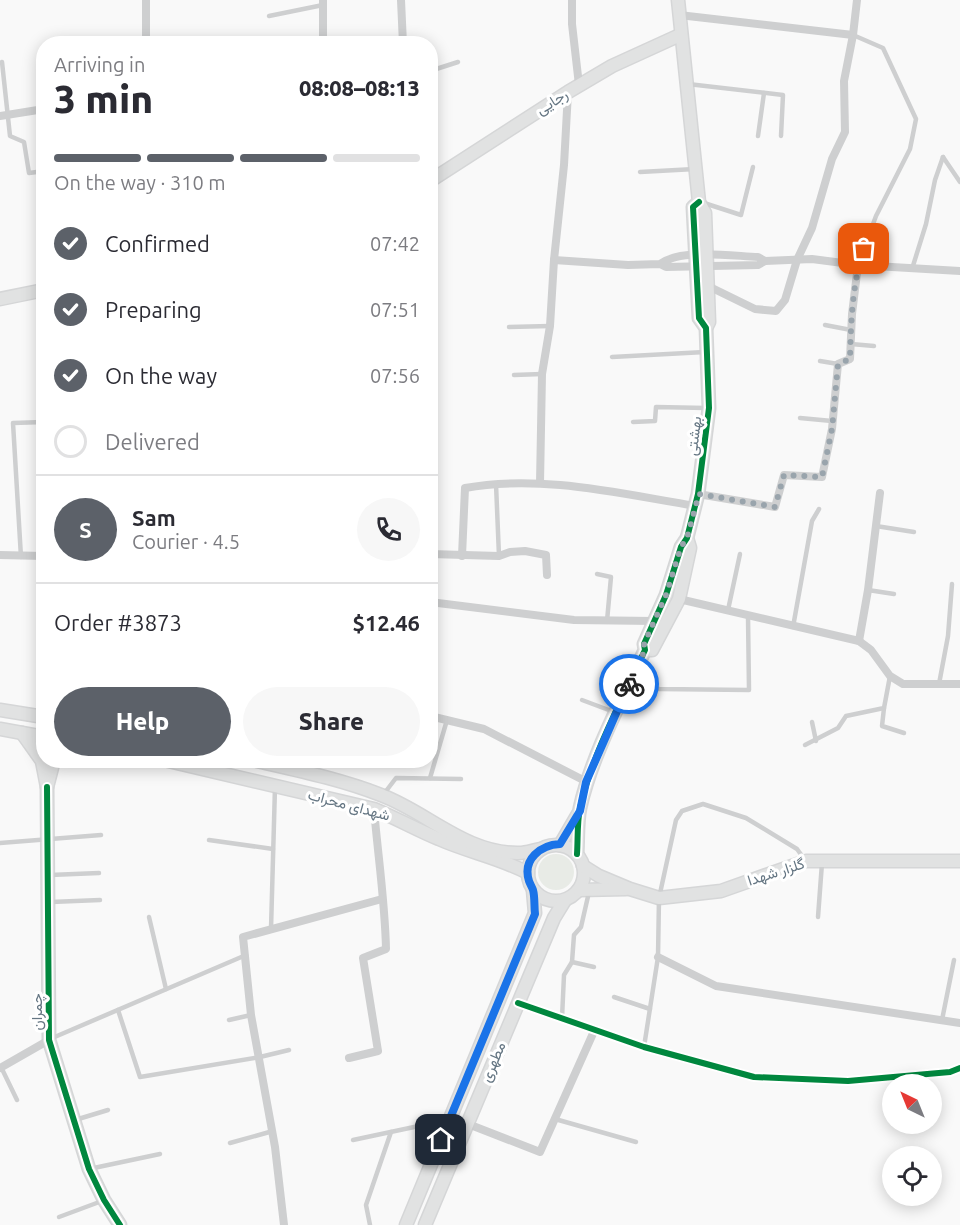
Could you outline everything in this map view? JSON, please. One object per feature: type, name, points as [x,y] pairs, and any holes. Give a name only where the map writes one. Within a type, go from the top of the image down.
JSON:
[{"type":"street","points":[[146,0],[146,36]]},
{"type":"street","points":[[401,0],[403,36]]},
{"type":"street","points":[[540,483],[542,374],[550,326],[554,260],[573,88],[572,0]]},
{"type":"street","points":[[678,0],[699,202],[693,207],[701,261],[708,286],[709,322],[706,328],[699,318],[701,261]]},
{"type":"street","points":[[708,286],[756,309],[776,311],[785,300],[797,260],[812,228],[832,159],[845,132],[844,81],[853,35],[856,0]]},
{"type":"street","points":[[323,3],[323,36]]},
{"type":"street","points":[[679,15],[853,35]]},
{"type":"street","name":"رجایی","points":[[438,176],[573,88],[612,66],[680,35]]},
{"type":"street","points":[[4,116],[36,110]]},
{"type":"street","points":[[554,260],[628,265],[660,264],[668,259],[758,265],[765,261],[812,259],[858,265],[960,271]]},
{"type":"street","points":[[462,556],[465,488],[496,484],[540,483],[609,492],[775,507],[784,475],[822,477],[832,421],[838,364],[850,359],[858,265]]},
{"type":"street","points":[[0,299],[36,292]]},
{"type":"street","name":"بهشتی","points":[[580,811],[586,782],[645,650],[644,644],[666,595],[681,547],[687,538],[697,500],[709,408],[706,328]]},
{"type":"street","points":[[859,642],[880,493]]},
{"type":"street","name":"بهشتی","points":[[645,650],[652,650],[679,599],[690,548],[687,538]]},
{"type":"street","points":[[438,554],[499,556],[510,552],[525,551],[546,555],[547,575]]},
{"type":"street","points":[[0,555],[36,556]]},
{"type":"street","points":[[666,595],[859,642],[871,650],[890,675],[903,684],[960,684]]},
{"type":"street","points":[[438,603],[574,620],[654,621]]},
{"type":"street","points":[[0,710],[36,716]]},
{"type":"street","points":[[438,718],[484,729],[586,782]]},
{"type":"street","points":[[0,729],[36,736]]},
{"type":"street","points":[[22,733],[36,753]]},
{"type":"street","points":[[43,768],[47,787]]},
{"type":"street","points":[[47,787],[52,768]]},
{"type":"street","name":"شهدای محراب","points":[[202,768],[375,809],[438,839],[528,873]]},
{"type":"street","name":"شهدای محراب","points":[[290,768],[383,795],[407,805],[469,842],[496,850],[519,853],[541,849]]},
{"type":"street","name":"چمران","points":[[47,787],[49,1040],[89,1169],[104,1200],[120,1224]]},
{"type":"street","points":[[398,819],[407,805]]},
{"type":"street","points":[[349,1058],[378,1051],[363,958],[386,949],[375,809]]},
{"type":"street","points":[[560,844],[580,811]]},
{"type":"street","points":[[577,854],[580,811]]},
{"type":"street","points":[[560,844],[577,854],[584,867],[630,889],[585,889],[565,900],[547,900],[533,890],[528,873],[529,864],[541,849],[560,844]]},
{"type":"street","name":"گلزار شهدا","points":[[630,889],[659,898],[721,891],[806,861],[960,861]]},
{"type":"street","points":[[584,867],[585,889]]},
{"type":"street","name":"مطهری","points":[[406,1225],[535,914],[533,890]]},
{"type":"street","points":[[284,1225],[273,1131],[251,1015],[243,937],[382,899]]},
{"type":"street","name":"مطهری","points":[[425,1225],[554,918],[565,900]]},
{"type":"street","points":[[528,931],[532,926],[541,926],[546,937]]},
{"type":"street","points":[[658,957],[716,986],[960,1023]]},
{"type":"street","points":[[518,1003],[644,1047],[754,1077],[848,1081],[950,1072],[960,1068]]},
{"type":"street","points":[[468,1124],[540,1152],[595,1029]]},
{"type":"street","points":[[0,1068],[49,1040]]},
{"type":"lane","points":[[269,15],[323,3]]},
{"type":"lane","points":[[853,35],[883,48],[916,119],[910,149],[876,216],[858,265]]},
{"type":"lane","points":[[2,62],[4,116],[10,136],[24,142],[29,172],[36,172]]},
{"type":"lane","points":[[438,68],[458,62]]},
{"type":"lane","points":[[686,84],[783,95],[781,136]]},
{"type":"lane","points":[[758,136],[764,93]]},
{"type":"lane","points":[[912,269],[943,157],[960,182]]},
{"type":"lane","points":[[699,202],[741,215],[753,168]]},
{"type":"lane","points":[[640,172],[695,169]]},
{"type":"lane","points":[[825,325],[851,330]]},
{"type":"lane","points":[[510,327],[550,326]]},
{"type":"lane","points":[[851,344],[874,346]]},
{"type":"lane","points":[[612,357],[708,352]]},
{"type":"lane","points":[[820,361],[838,364]]},
{"type":"lane","points":[[514,375],[542,374]]},
{"type":"lane","points":[[633,422],[655,421],[656,407],[709,408]]},
{"type":"lane","points":[[800,418],[832,421]]},
{"type":"lane","points":[[21,557],[13,423],[36,423]]},
{"type":"lane","points":[[496,484],[499,556]]},
{"type":"lane","points":[[793,627],[812,521],[819,509]]},
{"type":"lane","points":[[876,526],[914,532]]},
{"type":"lane","points":[[728,610],[740,554]]},
{"type":"lane","points":[[597,574],[611,576],[607,621]]},
{"type":"lane","points":[[939,684],[948,636],[952,584]]},
{"type":"lane","points":[[868,590],[894,594]]},
{"type":"lane","points":[[630,681],[659,689],[749,690],[747,616]]},
{"type":"lane","points":[[890,675],[882,726],[904,733]]},
{"type":"lane","points":[[582,700],[616,712]]},
{"type":"lane","points":[[805,745],[838,728],[846,716],[884,708]]},
{"type":"lane","points":[[438,751],[447,720]]},
{"type":"lane","points":[[812,722],[816,741]]},
{"type":"lane","points":[[430,778],[433,768]]},
{"type":"lane","points":[[383,795],[396,778],[461,779]]},
{"type":"lane","points":[[270,929],[275,786]]},
{"type":"lane","points":[[644,1047],[658,957],[659,898],[676,820],[682,811],[703,804],[746,818],[797,849],[806,861]]},
{"type":"lane","points":[[0,843],[101,835]]},
{"type":"lane","points":[[209,840],[273,849]]},
{"type":"lane","points":[[818,917],[822,860]]},
{"type":"lane","points":[[48,876],[99,873]]},
{"type":"lane","points":[[562,1018],[564,975],[572,962],[574,935],[581,927],[585,889]]},
{"type":"lane","points":[[48,902],[100,900]]},
{"type":"lane","points":[[149,916],[166,989]]},
{"type":"lane","points":[[49,1040],[246,955]]},
{"type":"lane","points":[[942,1020],[954,960]]},
{"type":"lane","points":[[572,962],[594,968]]},
{"type":"lane","points":[[614,997],[650,1009]]},
{"type":"lane","points":[[118,1010],[140,1077],[290,1050]]},
{"type":"lane","points":[[229,1020],[251,1015]]},
{"type":"lane","points":[[0,1068],[17,1100]]},
{"type":"lane","points":[[75,1120],[108,1110]]},
{"type":"lane","points":[[353,1140],[450,1119]]},
{"type":"lane","points":[[555,1119],[636,1143]]},
{"type":"lane","points":[[230,1143],[273,1131]]},
{"type":"lane","points":[[370,1225],[366,1205],[391,1132]]},
{"type":"lane","points":[[89,1169],[160,1154]]},
{"type":"lane","points":[[59,1217],[104,1200]]},
{"type":"shaded area","points":[[556,854],[568,860],[574,872],[568,884],[556,890],[544,884],[538,872],[544,860]]},
{"type":"cycle path","points":[[577,854],[579,813],[585,788],[608,728],[645,650],[644,644],[666,595],[681,547],[687,538],[698,494],[709,408],[706,328],[699,318],[693,207],[699,202]]},
{"type":"cycle path","points":[[47,787],[49,1040],[89,1169],[104,1200],[120,1225]]},
{"type":"cycle path","points":[[518,1003],[644,1047],[754,1077],[848,1081],[950,1072],[960,1068]]},
{"type":"way so far","points":[[629,684],[645,650],[644,644],[666,595],[681,547],[687,538],[699,494],[775,507],[784,475],[822,477],[832,429],[838,364],[850,359],[852,314],[858,265],[864,249]]},
{"type":"route","points":[[441,1140],[535,914],[533,890],[529,882],[529,864],[541,849],[560,844],[580,811],[586,782],[629,684]]}]
